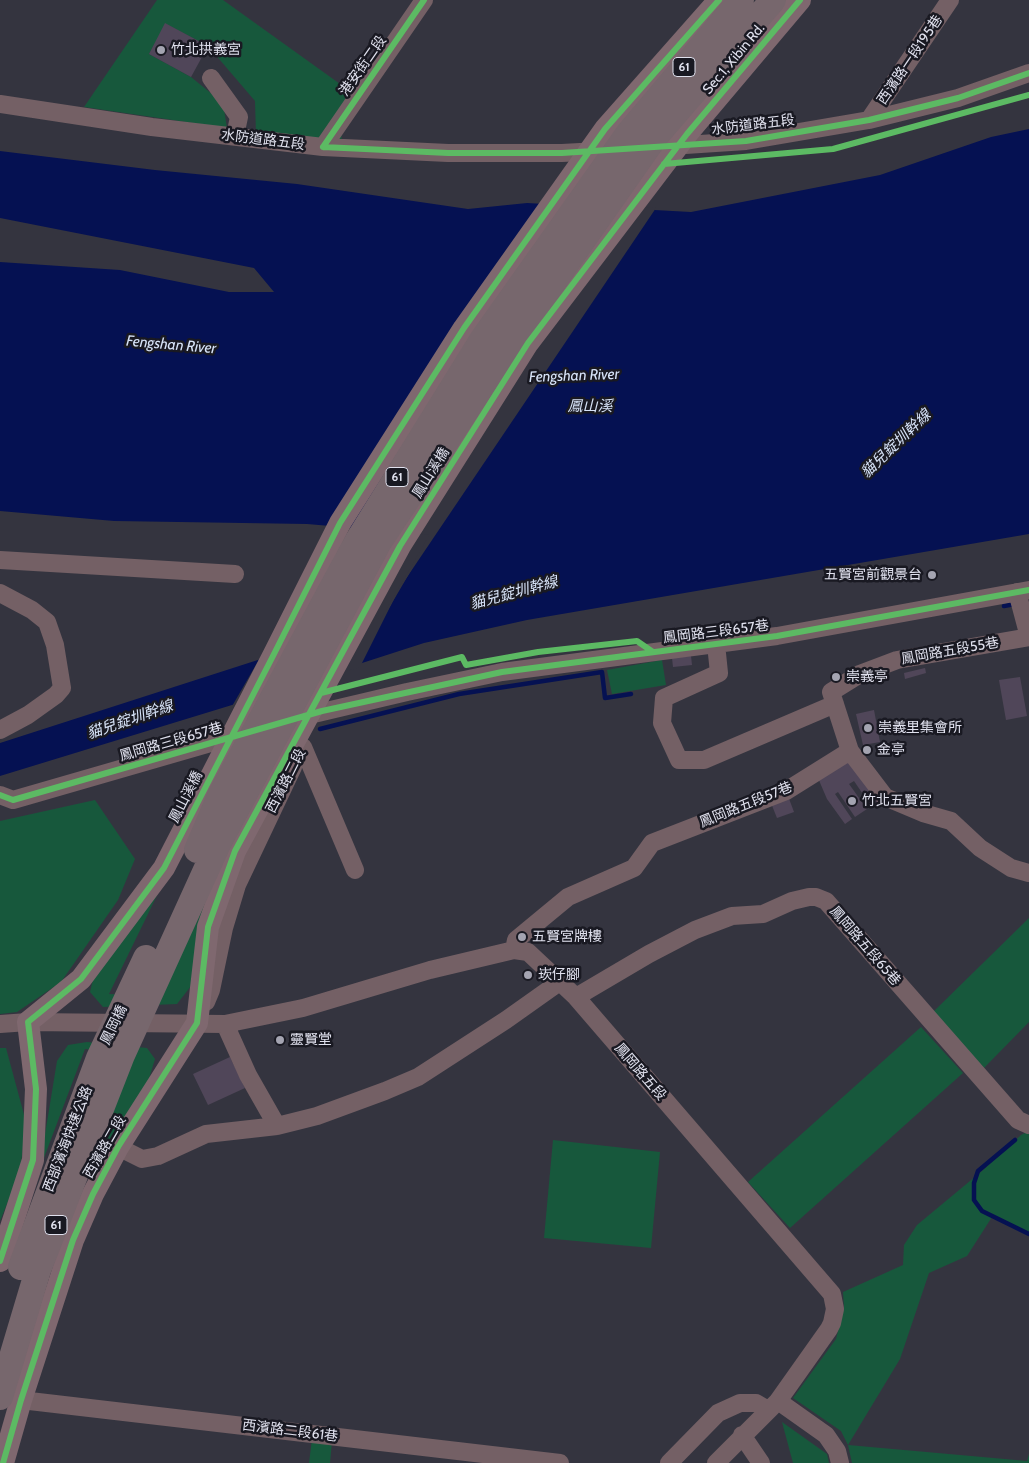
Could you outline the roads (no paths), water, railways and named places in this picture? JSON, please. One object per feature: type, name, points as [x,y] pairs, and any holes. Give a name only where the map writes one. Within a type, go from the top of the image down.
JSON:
[{"type":"highway","name":"61","points":[[616,131],[741,0]]},
{"type":"highway","name":"鳳山溪橋","points":[[208,844],[379,542],[508,347],[655,137],[773,0]]},
{"type":"highway","name":"鳳山溪橋","points":[[208,844],[220,796],[358,540],[482,340],[616,131]]},
{"type":"highway","name":"鳳岡橋","points":[[110,1057],[208,844]]},
{"type":"highway","name":"西部濱海快速公路","points":[[0,1334],[23,1260],[110,1057]]},
{"type":"highway","name":"西部濱海快速公路","points":[[10,1398],[38,1270],[110,1057]]},
{"type":"main road","points":[[616,131],[720,0]]},
{"type":"main road","name":"Sec.1, Xibin Rd.","points":[[687,134],[800,0]]},
{"type":"main road","name":"鳳山溪橋","points":[[208,844],[528,343],[687,134]]},
{"type":"main road","points":[[0,1261],[33,1160],[36,1089],[28,1022],[81,979],[164,868],[208,844]]},
{"type":"main road","name":"西濱路二段","points":[[4,1463],[10,1398],[72,1240],[93,1194],[118,1147],[197,1023],[208,927],[208,844]]},
{"type":"street","name":"港安街二段","points":[[323,147],[424,0]]},
{"type":"street","name":"西濱路一段195巷","points":[[869,120],[950,0]]},
{"type":"street","name":"水防道路五段","points":[[0,104],[152,127],[323,147],[448,153],[562,153],[746,142],[869,120],[958,98],[1029,73]]},
{"type":"street","points":[[211,78],[239,117],[235,136]]},
{"type":"street","points":[[0,560],[235,574]]},
{"type":"street","points":[[1023,591],[1022,610],[1029,637]]},
{"type":"street","name":"鳳岡路三段657巷","points":[[0,795],[13,800],[322,711],[502,672],[777,636],[1023,591]]},
{"type":"street","points":[[0,593],[32,610],[47,622],[55,645],[62,688],[56,695],[28,715],[0,730]]},
{"type":"street","name":"鳳岡路五段55巷","points":[[850,751],[836,704],[830,692],[860,674],[897,660],[1029,637]]},
{"type":"street","points":[[716,644],[719,673],[664,698],[662,723],[679,760],[704,760],[836,704]]},
{"type":"street","name":"西濱路二段","points":[[197,1023],[211,990],[224,928],[237,885],[279,793],[322,711]]},
{"type":"street","points":[[303,747],[356,870]]},
{"type":"street","points":[[850,751],[885,797],[923,813],[951,821],[980,848],[1011,868],[1029,872]]},
{"type":"street","name":"鳳岡路五段57巷","points":[[514,950],[516,940],[568,897],[634,868],[652,843],[786,792],[850,751]]},
{"type":"street","name":"鳳岡路五段65巷","points":[[576,997],[649,954],[695,930],[732,916],[763,914],[792,901],[816,897],[826,901],[1018,1120],[1029,1125]]},
{"type":"street","points":[[0,1024],[28,1022],[225,1024],[303,1008],[430,970],[514,950]]},
{"type":"street","name":"鳳岡路五段","points":[[514,950],[528,952],[576,997],[832,1294],[835,1309],[832,1323],[773,1406],[716,1463]]},
{"type":"street","points":[[118,1147],[142,1159],[158,1156],[206,1134],[277,1126],[317,1116],[384,1091],[418,1077],[506,1020],[561,981]]},
{"type":"street","points":[[225,1024],[248,1075],[277,1126]]},
{"type":"street","name":"西濱路二段61巷","points":[[10,1398],[560,1463]]},
{"type":"street","points":[[669,1463],[718,1412],[740,1403],[773,1406],[826,1435],[837,1452],[840,1463]]},
{"type":"street","points":[[742,1435],[761,1463]]},
{"type":"water","name":"鳳山溪","points":[[1029,129],[1029,534],[527,620],[424,643],[232,705],[0,776],[0,743],[382,620],[433,533],[307,524],[114,521],[0,511],[0,262],[120,270],[229,292],[274,292],[254,268],[0,218],[0,151],[155,170],[297,184],[468,209],[527,203],[691,212],[880,175],[991,137]]},
{"type":"waterway","points":[[1004,606],[1015,604]]},
{"type":"waterway","points":[[320,729],[459,694],[602,672],[605,698],[631,694]]},
{"type":"waterway","points":[[1015,1140],[978,1171],[974,1183],[974,1200],[982,1211],[1029,1234]]},
{"type":"place","name":"竹北拱義宮","points":[[161,50]]},
{"type":"place","name":"五賢宮前觀景台","points":[[932,575]]},
{"type":"place","name":"崇義亭","points":[[836,677]]},
{"type":"place","name":"崇義里集會所","points":[[868,728]]},
{"type":"place","name":"金亭","points":[[867,750]]},
{"type":"place","name":"竹北五賢宮","points":[[852,801]]},
{"type":"place","name":"五賢宮牌樓","points":[[522,937]]},
{"type":"place","name":"崁仔腳","points":[[528,975]]},
{"type":"place","name":"靈賢堂","points":[[280,1040]]},
{"type":"water label","name":"Fengshan River","points":[[171,345]]},
{"type":"water label","name":"Fengshan River","points":[[574,376]]},
{"type":"water label","name":"貓兒錠圳幹線","points":[[896,444]]},
{"type":"water label","name":"貓兒錠圳幹線","points":[[514,593]]},
{"type":"water label","name":"貓兒錠圳幹線","points":[[130,720]]}]
